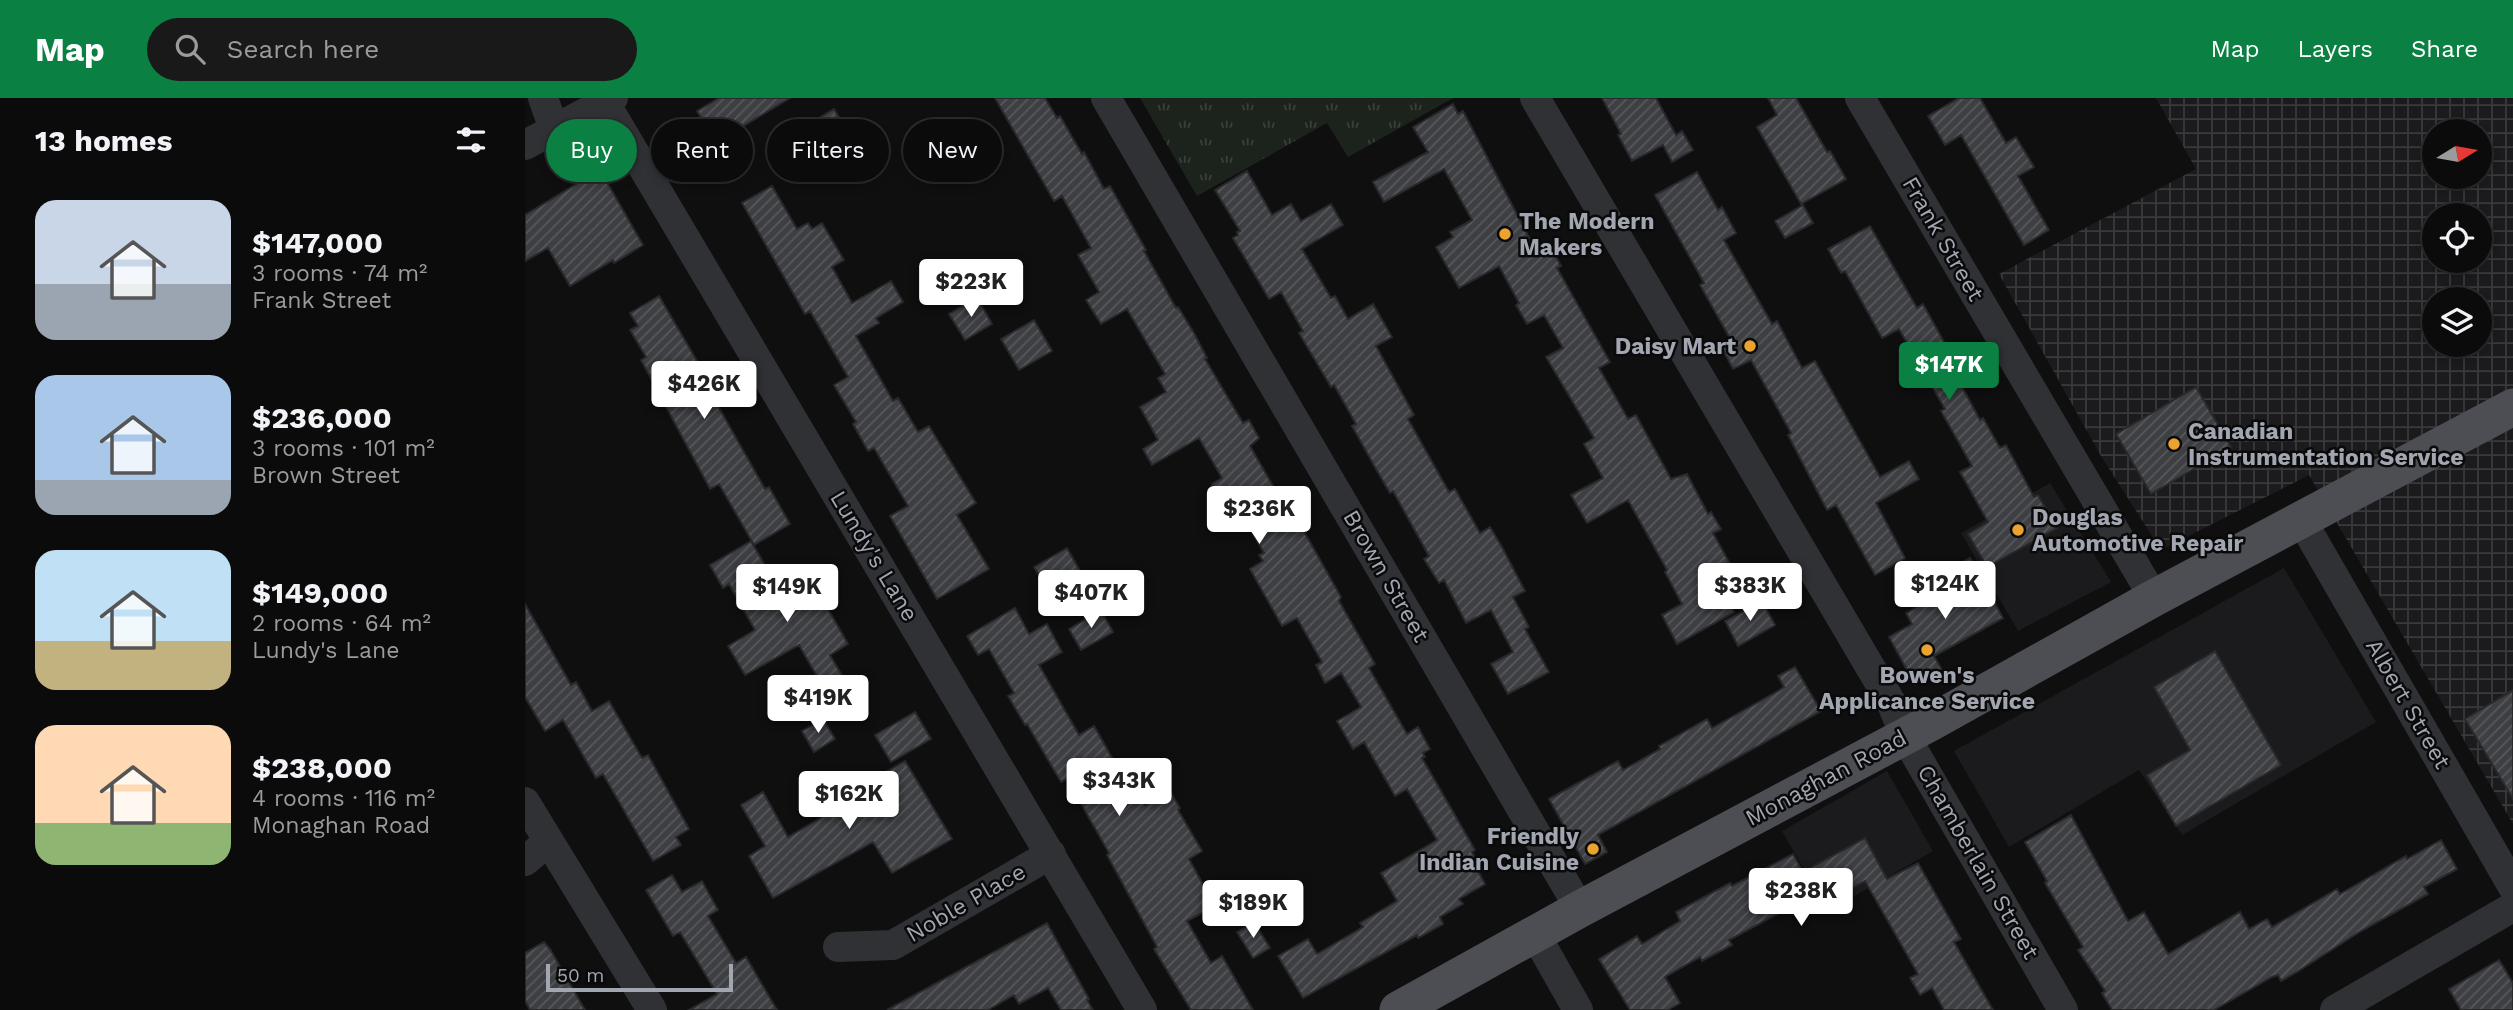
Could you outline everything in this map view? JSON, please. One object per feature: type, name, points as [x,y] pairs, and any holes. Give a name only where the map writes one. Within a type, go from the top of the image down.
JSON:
[{"type":"main road","name":"Monaghan Road","points":[[1398,1010],[2154,598],[2513,407]]},
{"type":"street","points":[[543,98],[550,119]]},
{"type":"street","name":"Brown Street","points":[[1106,98],[1580,909]]},
{"type":"street","name":"Chamberlain Street","points":[[1535,98],[1892,704],[1905,736],[2063,1010]]},
{"type":"street","name":"Frank Street","points":[[1860,98],[2154,598]]},
{"type":"street","points":[[573,119],[609,100]]},
{"type":"street","name":"Lundy's Lane","points":[[609,100],[1142,1010]]},
{"type":"street","points":[[525,145],[546,133]]},
{"type":"street","name":"Albert Street","points":[[2302,521],[2513,887]]},
{"type":"street","points":[[525,802],[652,1010]]},
{"type":"street","points":[[525,861],[549,841]]},
{"type":"street","name":"Noble Place","points":[[838,947],[893,945],[1051,854]]},
{"type":"street","points":[[2335,1010],[2513,907]]},
{"type":"street","points":[[1535,934],[1578,1010]]},
{"type":"shaded area","points":[[2156,98],[2513,98],[2513,824],[2309,475],[2161,550],[2101,456],[1999,274],[2196,169]]},
{"type":"shaded area","points":[[2050,483],[2111,582],[2018,631],[1961,533]]},
{"type":"shaded area","points":[[2284,568],[2376,722],[2182,835],[2139,770],[2009,847],[1954,751]]},
{"type":"shaded area","points":[[1887,771],[1933,851],[1828,911],[1782,831]]},
{"type":"green space","points":[[1140,98],[1453,98],[1348,157],[1327,123],[1197,196]]},
{"type":"building","points":[[719,98],[790,98],[753,120],[702,119],[697,111]]},
{"type":"building","points":[[995,98],[1045,98],[1057,118],[1060,116],[1082,154],[1084,152],[1104,189],[1110,186],[1176,308],[1178,307],[1194,333],[1207,358],[1205,359],[1243,423],[1249,420],[1259,438],[1250,446],[1280,498],[1284,496],[1341,597],[1339,601],[1375,664],[1369,668],[1407,734],[1418,727],[1430,749],[1423,753],[1425,757],[1422,758],[1475,850],[1472,852],[1482,869],[1478,871],[1485,884],[1459,899],[1463,904],[1440,917],[1443,924],[1418,938],[1417,935],[1303,998],[1278,956],[1308,939],[1317,954],[1363,927],[1360,923],[1397,901],[1381,873],[1437,840],[1407,789],[1395,796],[1364,742],[1353,749],[1337,721],[1361,707],[1341,673],[1325,683],[1316,665],[1322,662],[1297,618],[1282,626],[1250,569],[1263,561],[1259,555],[1264,553],[1237,507],[1229,512],[1212,484],[1222,478],[1199,438],[1152,465],[1143,449],[1158,440],[1140,407],[1166,392],[1158,378],[1165,374],[1127,309],[1101,324],[1086,300],[1099,292],[1078,255],[1091,248],[1062,196],[1054,201]]},
{"type":"building","points":[[1602,98],[1656,98],[1676,135],[1682,131],[1693,150],[1672,162],[1663,145],[1632,161]]},
{"type":"building","points":[[1768,98],[1796,98],[1846,179],[1801,204],[1757,127],[1777,115]]},
{"type":"building","points":[[1959,98],[1980,98],[2006,143],[2016,137],[2034,167],[2018,176],[2049,230],[2024,245],[1961,135],[1945,145],[1928,116]]},
{"type":"building","points":[[1453,104],[1458,114],[1463,111],[1535,249],[1550,245],[1561,266],[1557,268],[1610,362],[1599,368],[1628,419],[1636,415],[1671,479],[1687,474],[1708,514],[1711,512],[1721,529],[1713,533],[1729,562],[1712,571],[1734,612],[1677,644],[1662,615],[1682,604],[1665,572],[1667,570],[1628,500],[1587,523],[1571,495],[1603,478],[1584,444],[1594,438],[1546,357],[1563,348],[1544,315],[1527,324],[1499,266],[1459,288],[1436,247],[1453,237],[1450,232],[1472,220],[1444,169],[1384,202],[1373,182],[1428,152],[1413,127]]},
{"type":"building","points":[[834,109],[840,119],[817,119]]},
{"type":"building","points":[[1247,171],[1272,215],[1291,204],[1301,221],[1331,204],[1343,225],[1302,249],[1331,298],[1335,296],[1348,319],[1373,304],[1392,337],[1376,346],[1414,415],[1408,419],[1449,492],[1455,489],[1480,533],[1490,527],[1502,547],[1525,591],[1513,597],[1529,627],[1525,629],[1549,672],[1508,694],[1491,664],[1513,652],[1491,610],[1466,623],[1444,580],[1439,583],[1424,559],[1429,556],[1393,491],[1390,493],[1352,426],[1356,424],[1334,385],[1331,387],[1299,333],[1303,331],[1281,292],[1269,299],[1233,238],[1240,231],[1215,190]]},
{"type":"building","points":[[1697,172],[1718,210],[1722,207],[1736,233],[1724,240],[1772,324],[1777,321],[1802,368],[1815,361],[1880,477],[1909,461],[1919,479],[1876,503],[1905,558],[1875,575],[1836,505],[1827,510],[1788,435],[1791,433],[1751,360],[1733,369],[1722,348],[1732,342],[1700,285],[1704,283],[1655,195]]},
{"type":"building","points":[[580,182],[607,182],[643,245],[570,286],[548,248],[525,261],[525,215]]},
{"type":"building","points":[[772,186],[797,229],[808,223],[812,229],[822,223],[844,260],[832,267],[852,303],[891,281],[903,302],[876,318],[879,323],[856,336],[893,401],[898,398],[918,432],[929,426],[976,503],[957,515],[989,569],[937,599],[890,516],[908,506],[874,448],[868,451],[853,424],[856,422],[834,385],[848,377],[810,311],[805,314],[742,203]]},
{"type":"building","points":[[1803,205],[1813,223],[1785,238],[1775,221]]},
{"type":"building","points":[[1870,226],[1917,308],[1923,304],[1949,351],[1952,350],[1968,379],[1960,383],[1980,420],[1983,418],[2000,448],[2006,445],[2034,497],[2038,495],[2057,528],[1987,567],[1968,534],[1988,522],[1960,472],[1972,466],[1941,411],[1945,409],[1899,329],[1882,338],[1845,271],[1841,273],[1828,249]]},
{"type":"building","points":[[659,296],[710,383],[706,385],[765,489],[769,487],[790,524],[754,545],[719,484],[710,489],[641,360],[646,357],[630,330],[638,326],[630,313]]},
{"type":"building","points":[[977,297],[992,324],[965,340],[949,314]]},
{"type":"building","points":[[1034,320],[1052,351],[1019,370],[1001,339]]},
{"type":"building","points":[[2196,387],[2231,447],[2151,494],[2116,434]]},
{"type":"building","points":[[751,541],[778,588],[817,566],[830,589],[820,595],[848,644],[830,655],[858,703],[827,721],[806,685],[818,678],[799,645],[745,675],[728,646],[755,630],[729,584],[723,588],[710,565]]},
{"type":"building","points":[[1067,548],[1080,571],[1048,590],[1034,567]]},
{"type":"building","points":[[1970,558],[2003,618],[1934,656],[1942,670],[1915,685],[1889,637],[1912,624],[1906,613],[1951,588],[1943,573]]},
{"type":"building","points":[[1762,601],[1775,625],[1738,646],[1725,621]]},
{"type":"building","points":[[525,604],[571,685],[576,682],[592,711],[609,701],[642,758],[648,755],[689,829],[676,837],[681,845],[653,861],[603,774],[596,778],[563,720],[545,731],[525,697]]},
{"type":"building","points":[[1015,608],[1029,634],[1047,624],[1062,652],[1039,665],[1079,735],[1094,726],[1123,777],[1127,774],[1145,805],[1170,791],[1202,851],[1189,859],[1215,906],[1187,921],[1211,963],[1222,956],[1253,1010],[1191,1010],[1154,949],[1157,947],[1107,855],[1109,853],[1067,779],[1061,782],[1008,696],[1014,693],[989,649],[978,655],[967,636]]},
{"type":"building","points":[[1101,610],[1113,632],[1081,650],[1069,629]]},
{"type":"building","points":[[2215,651],[2281,765],[2176,826],[2147,775],[2190,750],[2154,687]]},
{"type":"building","points":[[1795,667],[1821,711],[1598,835],[1607,852],[1585,864],[1549,799],[1618,761],[1623,770],[1707,719],[1712,728],[1784,687],[1778,676]]},
{"type":"building","points":[[2513,690],[2513,799],[2465,719]]},
{"type":"building","points":[[915,712],[931,739],[891,762],[875,735]]},
{"type":"building","points":[[823,719],[835,739],[814,752],[802,731]]},
{"type":"building","points":[[905,761],[952,839],[892,873],[873,842],[773,898],[749,856],[765,846],[741,805],[763,792],[788,837],[822,817],[818,811]]},
{"type":"building","points":[[2071,815],[2128,921],[2144,912],[2168,954],[2240,912],[2249,929],[2267,919],[2272,927],[2337,889],[2340,894],[2406,856],[2407,859],[2441,840],[2457,869],[2424,887],[2428,894],[2361,931],[2297,972],[2281,981],[2278,975],[2272,977],[2214,1010],[2112,1010],[2102,993],[2105,991],[2078,950],[2083,947],[2045,883],[2047,881],[2025,842]]},
{"type":"building","points":[[1865,838],[1887,879],[1918,863],[1961,939],[1954,942],[1993,1010],[1944,1010],[1932,988],[1920,995],[1910,978],[1918,974],[1865,881],[1836,897],[1830,886],[1729,940],[1732,945],[1702,961],[1700,957],[1665,977],[1680,1003],[1668,1010],[1630,1010],[1599,959],[1637,936],[1642,944],[1680,921],[1676,912],[1793,854],[1803,872]]},
{"type":"building","points":[[672,875],[682,892],[702,881],[718,910],[708,916],[736,963],[746,957],[777,1010],[689,1010],[717,994],[680,932],[673,936],[646,890]]},
{"type":"building","points":[[1254,922],[1270,948],[1253,958],[1237,932]]},
{"type":"building","points":[[1047,923],[1093,1010],[1061,1010],[1048,988],[1019,1004],[1014,995],[988,1010],[887,1010]]},
{"type":"building","points":[[544,942],[585,1010],[530,1010],[525,1001],[525,953]]},
{"type":"building","points":[[2499,960],[2513,983],[2513,1010],[2461,1010],[2449,989]]},
{"type":"place","name":"The Modern Makers","points":[[1505,234]]},
{"type":"place","name":"Daisy Mart","points":[[1750,346]]},
{"type":"place","name":"Canadian Instrumentation Service","points":[[2174,444]]},
{"type":"place","name":"Douglas Automotive Repair","points":[[2018,530]]},
{"type":"place","name":"Bowen's Applicance Service","points":[[1927,650]]},
{"type":"place","name":"Friendly Indian Cuisine","points":[[1593,849]]}]
